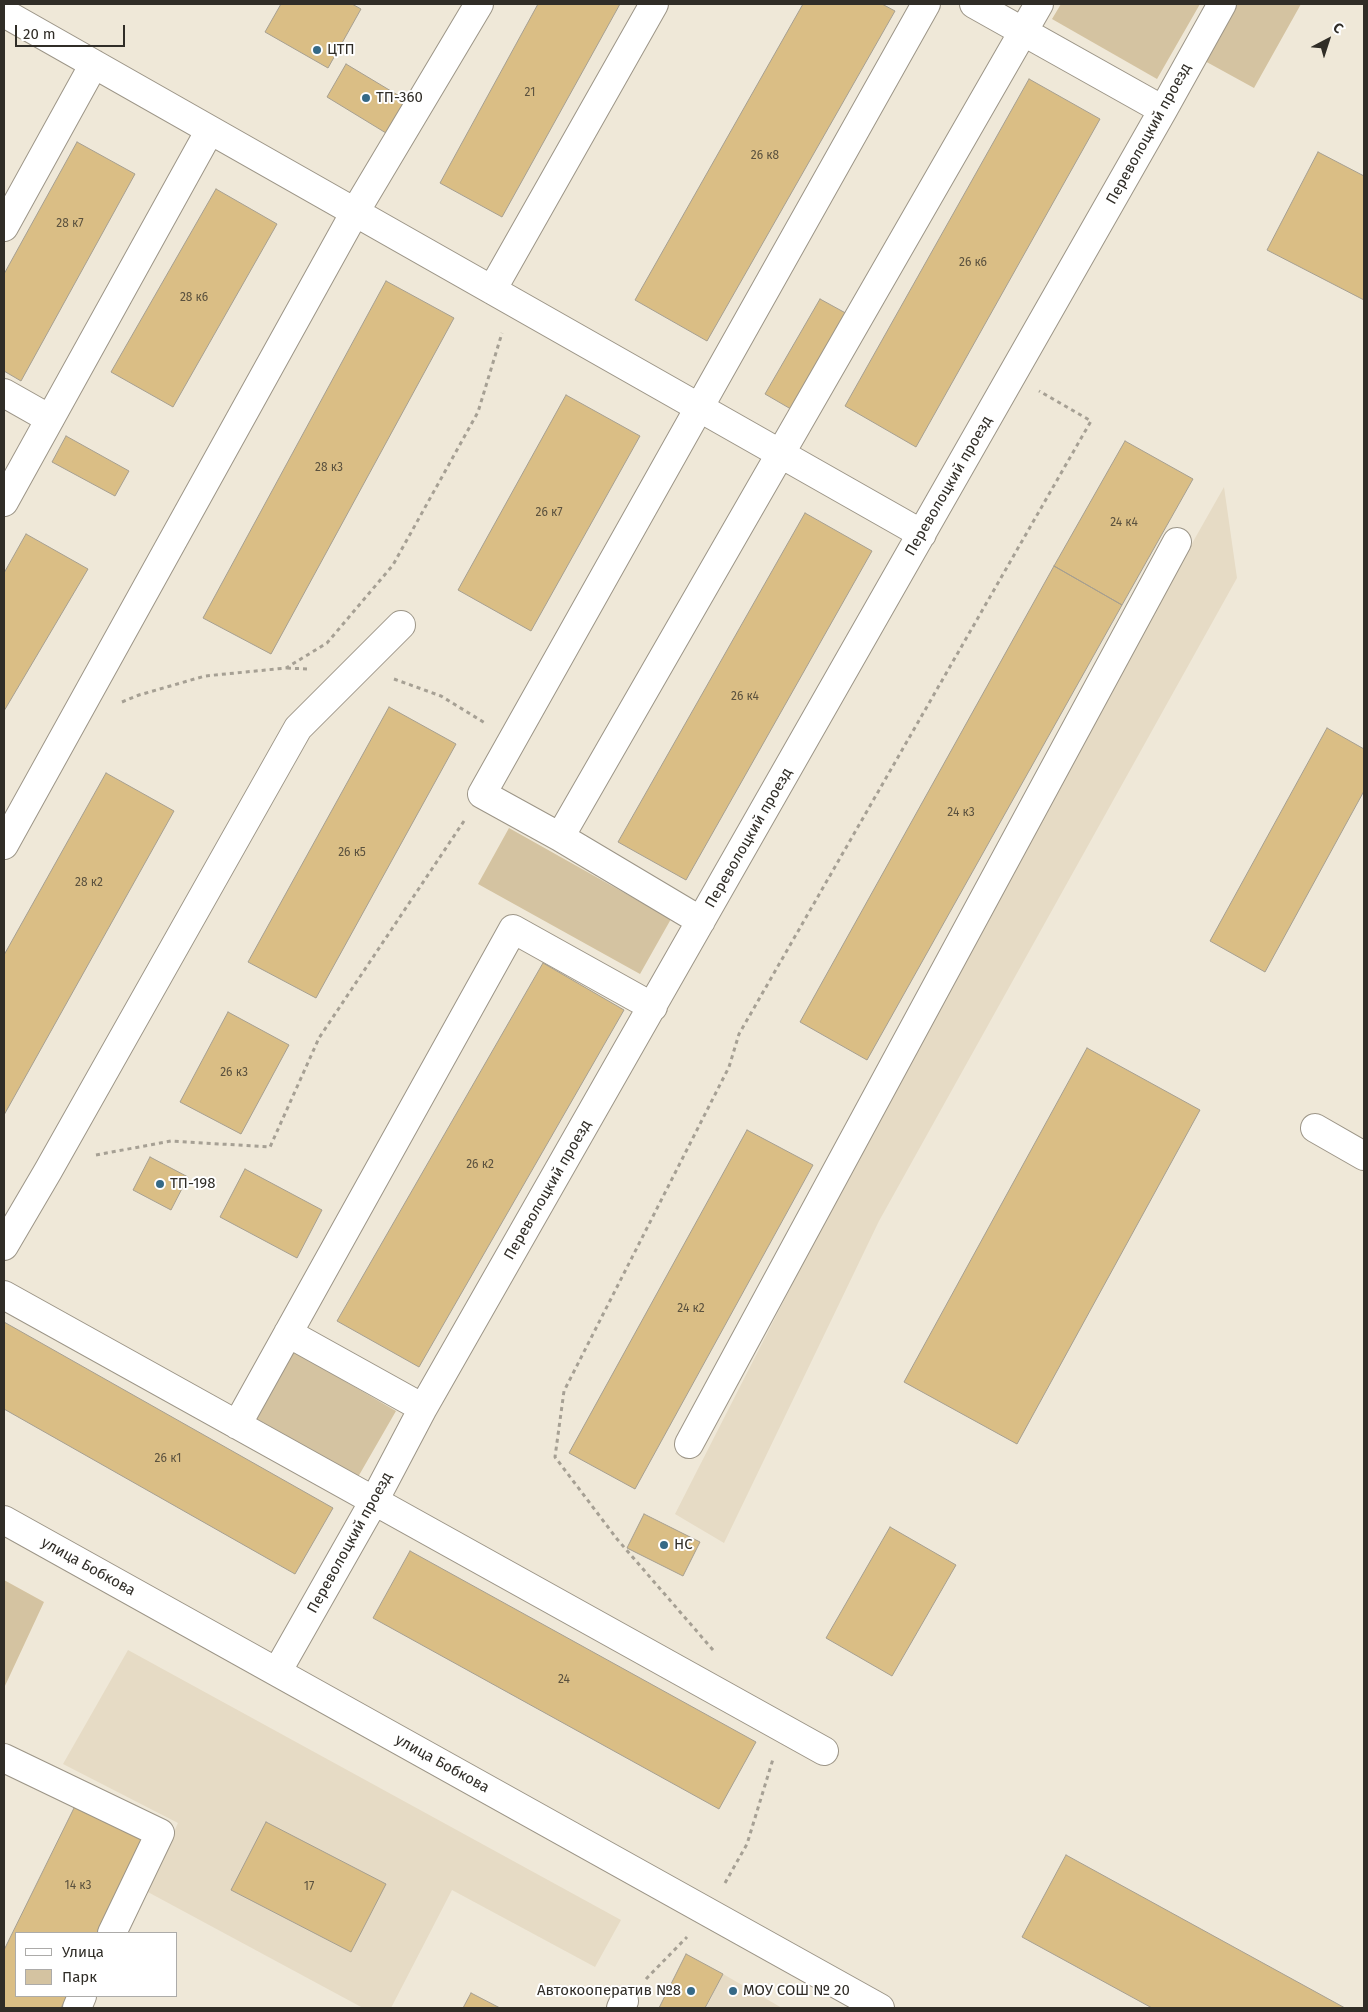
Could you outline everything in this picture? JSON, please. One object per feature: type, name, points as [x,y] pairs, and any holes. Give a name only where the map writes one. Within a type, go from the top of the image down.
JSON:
[{"type":"street","points":[[4,845],[355,212],[480,4]]},
{"type":"street","points":[[504,296],[654,4]]},
{"type":"street","points":[[702,921],[560,837],[482,794],[926,4]]},
{"type":"street","points":[[974,4],[1163,110]]},
{"type":"street","points":[[560,837],[1039,4]]},
{"type":"street","name":"Переволоцкий проезд","points":[[277,1672],[374,1501],[423,1408],[702,921],[1222,4]]},
{"type":"street","points":[[4,12],[922,534]]},
{"type":"street","points":[[4,228],[94,64]]},
{"type":"street","points":[[4,502],[210,130]]},
{"type":"street","points":[[4,393],[50,419]]},
{"type":"street","points":[[689,1444],[1177,542]]},
{"type":"street","points":[[4,1246],[298,728],[400,625]]},
{"type":"street","points":[[237,1425],[513,929],[653,1007]]},
{"type":"street","points":[[1315,1128],[1364,1156]]},
{"type":"street","points":[[4,1295],[824,1752]]},
{"type":"street","points":[[288,1333],[423,1408]]},
{"type":"street","name":"улица Бобкова","points":[[4,1520],[880,2008]]},
{"type":"street","points":[[4,1758],[160,1833],[112,1932]]},
{"type":"path","points":[[286,668],[328,643],[393,565],[478,412],[503,328],[504,296]]},
{"type":"path","points":[[717,1655],[706,1640],[617,1540],[555,1457],[564,1390],[729,1067],[739,1034],[1091,420],[1012,375]]},
{"type":"path","points":[[70,725],[139,695],[205,676],[286,668],[301,670],[360,666],[441,696],[513,740]]},
{"type":"path","points":[[48,1171],[104,1153],[171,1140],[270,1147],[319,1038],[482,794]]},
{"type":"shaded area","points":[[1224,487],[1237,578],[879,1221],[724,1543],[675,1514],[873,1126],[1113,683]]},
{"type":"shaded area","points":[[128,1650],[621,1920],[595,1967],[452,1890],[391,2008],[363,2008],[146,1891],[178,1823],[63,1764]]},
{"type":"shaded area","name":"МОУ СОШ № 20","points":[[723,1974],[782,2008],[706,2008]]},
{"type":"green space","points":[[1061,4],[1200,4],[1157,79],[1052,19]]},
{"type":"green space","points":[[1234,4],[1301,4],[1254,88],[1203,60]]},
{"type":"green space","points":[[509,828],[671,919],[640,974],[478,884]]},
{"type":"green space","points":[[293,1351],[396,1411],[358,1477],[255,1418]]},
{"type":"green space","points":[[4,1580],[44,1602],[4,1688]]},
{"type":"building","name":"ЦТП","points":[[281,4],[352,4],[361,9],[328,68],[265,32]]},
{"type":"building","points":[[538,4],[620,4],[502,217],[440,183]]},
{"type":"building","points":[[803,4],[882,4],[895,11],[707,341],[635,300]]},
{"type":"building","name":"ТП-360","points":[[346,64],[406,100],[386,133],[327,97]]},
{"type":"building","points":[[1029,79],[1100,119],[916,447],[845,406]]},
{"type":"building","points":[[77,142],[135,174],[21,381],[4,371],[4,274]]},
{"type":"building","points":[[1318,152],[1364,176],[1364,300],[1267,250]]},
{"type":"building","points":[[216,189],[277,224],[173,407],[111,372]]},
{"type":"building","points":[[386,281],[454,318],[271,654],[203,618]]},
{"type":"building","points":[[820,299],[851,316],[796,412],[765,394]]},
{"type":"building","points":[[566,395],[640,436],[531,631],[458,590]]},
{"type":"building","points":[[66,436],[129,471],[115,496],[52,462]]},
{"type":"building","points":[[1125,441],[1193,479],[1122,605],[1054,566]]},
{"type":"building","points":[[805,513],[872,551],[686,880],[618,842]]},
{"type":"building","points":[[26,534],[88,569],[4,711],[4,573]]},
{"type":"building","points":[[1054,566],[1122,605],[867,1060],[800,1022]]},
{"type":"building","points":[[389,707],[456,744],[316,998],[248,962]]},
{"type":"building","points":[[1327,728],[1364,749],[1364,791],[1265,972],[1210,941]]},
{"type":"building","points":[[106,773],[174,811],[4,1115],[4,955]]},
{"type":"building","points":[[543,963],[624,1010],[419,1367],[337,1321]]},
{"type":"building","points":[[228,1012],[289,1045],[241,1134],[180,1102]]},
{"type":"building","points":[[1087,1048],[1200,1110],[1017,1444],[904,1382]]},
{"type":"building","points":[[747,1130],[813,1165],[635,1489],[569,1453]]},
{"type":"building","name":"ТП-198","points":[[150,1157],[188,1177],[171,1210],[133,1190]]},
{"type":"building","points":[[245,1169],[322,1210],[297,1258],[220,1217]]},
{"type":"building","points":[[4,1322],[333,1508],[295,1574],[4,1409]]},
{"type":"building","name":"НС","points":[[644,1514],[700,1542],[683,1576],[627,1548]]},
{"type":"building","points":[[890,1527],[956,1565],[892,1676],[826,1638]]},
{"type":"building","points":[[410,1551],[756,1742],[719,1809],[373,1618]]},
{"type":"building","points":[[76,1804],[145,1838],[98,1932],[15,1932],[15,1997],[66,1997],[61,2008],[4,2008],[4,1950]]},
{"type":"building","points":[[266,1822],[386,1884],[351,1952],[231,1890]]},
{"type":"building","points":[[1066,1855],[1345,2008],[1152,2008],[1022,1937]]},
{"type":"building","name":"Автокооператив №8","points":[[686,1954],[723,1974],[705,2008],[659,2008]]},
{"type":"building","points":[[471,1993],[500,2008],[463,2008]]},
{"type":"place","name":"ЦТП","points":[[317,50]]},
{"type":"place","name":"ТП-360","points":[[366,98]]},
{"type":"place","name":"ТП-198","points":[[160,1184]]},
{"type":"place","name":"НС","points":[[664,1545]]},
{"type":"place","name":"Автокооператив №8","points":[[691,1991]]},
{"type":"place","name":"МОУ СОШ № 20","points":[[733,1991]]}]
